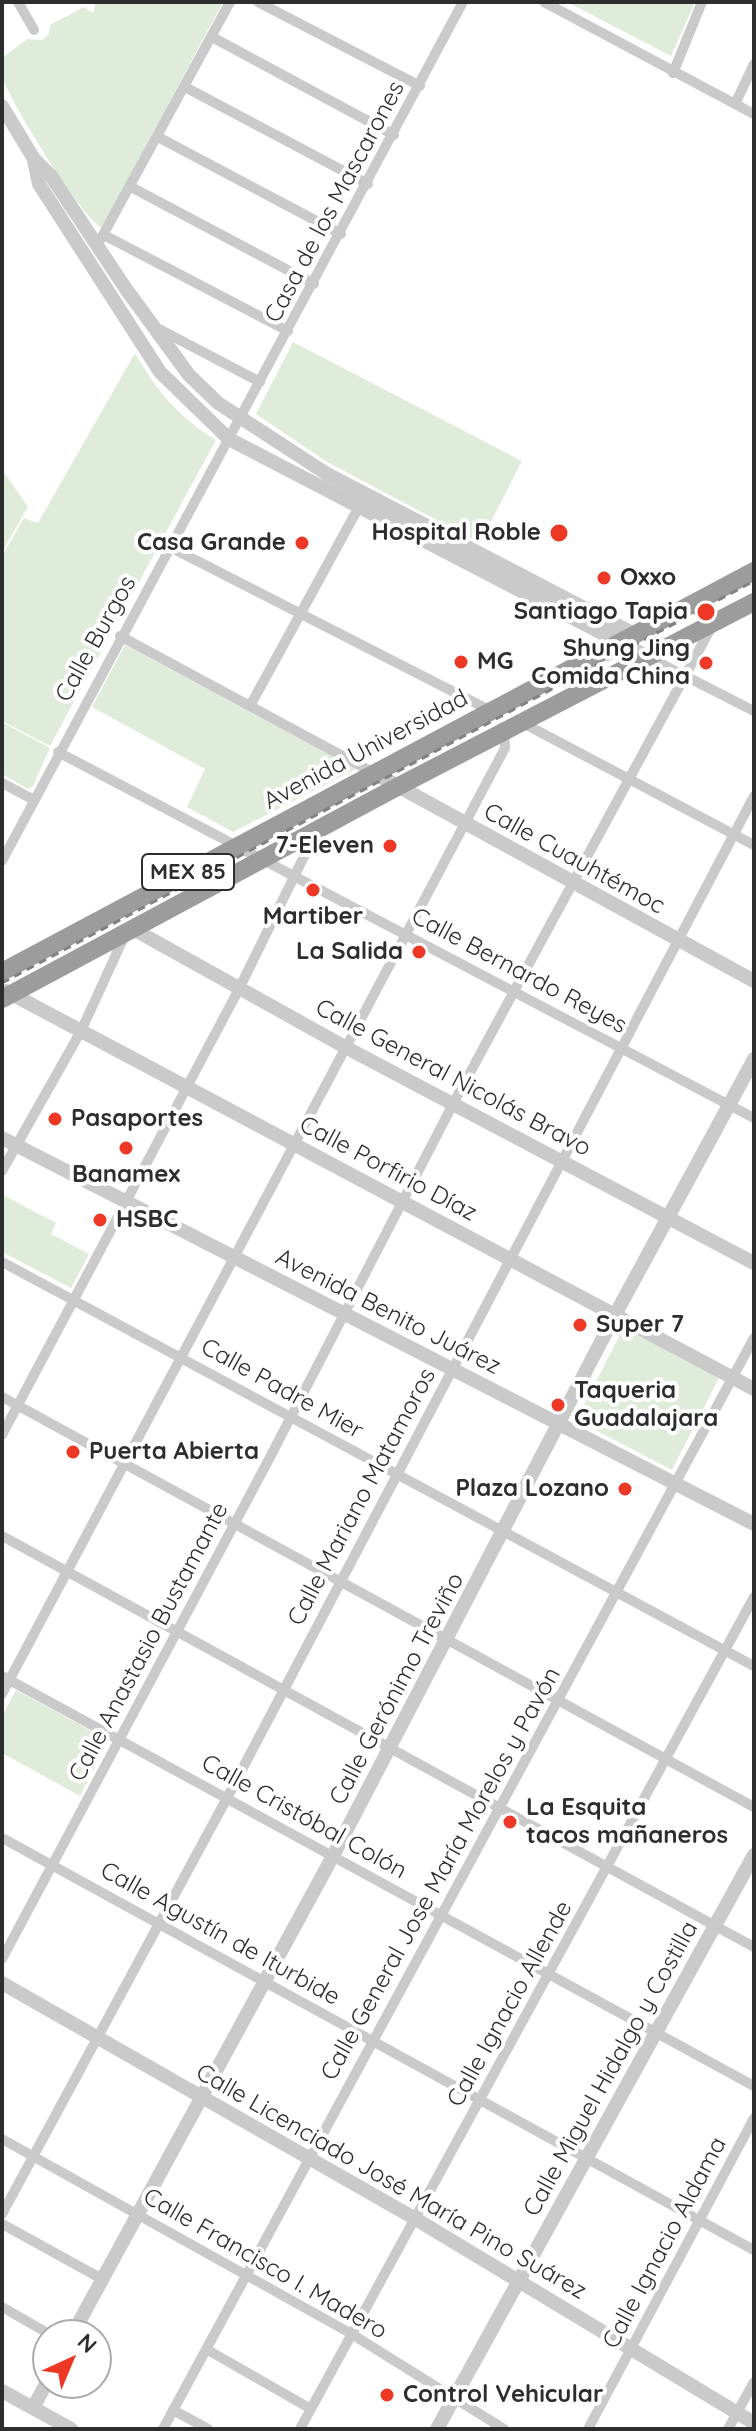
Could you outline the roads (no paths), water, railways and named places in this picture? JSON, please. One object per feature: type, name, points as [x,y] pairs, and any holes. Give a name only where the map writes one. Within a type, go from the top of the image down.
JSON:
[{"type":"highway","name":"Avenida Universidad","points":[[2,972],[754,571]]},
{"type":"highway","name":"Avenida Universidad","points":[[5,994],[754,602]]},
{"type":"street","points":[[18,2],[34,30]]},
{"type":"street","points":[[102,240],[230,2]]},
{"type":"street","points":[[258,2],[420,86]]},
{"type":"street","name":"Casa de los Mascarones","points":[[229,439],[463,2]]},
{"type":"street","points":[[544,2],[754,114]]},
{"type":"street","points":[[673,73],[702,2]]},
{"type":"street","points":[[212,37],[394,135]]},
{"type":"street","points":[[735,104],[754,64]]},
{"type":"street","points":[[185,87],[368,184]]},
{"type":"street","points":[[2,106],[34,159],[102,240],[155,327],[189,375],[240,419],[362,501]]},
{"type":"street","points":[[158,137],[341,234]]},
{"type":"street","points":[[34,159],[39,184],[160,372],[229,439],[362,501],[626,639],[648,657],[754,711]]},
{"type":"street","points":[[131,187],[314,284]]},
{"type":"street","points":[[102,240],[288,331]]},
{"type":"street","points":[[155,327],[260,382]]},
{"type":"street","name":"Calle Burgos","points":[[2,861],[120,636],[229,439]]},
{"type":"street","points":[[250,706],[362,501]]},
{"type":"street","points":[[170,547],[491,711]]},
{"type":"street","name":"Calle Anastasio Bustamante","points":[[2,1959],[235,1523],[453,1104],[713,623]]},
{"type":"street","points":[[120,636],[374,773]]},
{"type":"street","points":[[2,1694],[5,1678],[67,1570],[235,1258],[505,748],[513,726],[626,779],[754,845]]},
{"type":"street","name":"Calle Bernardo Reyes","points":[[58,752],[406,932],[754,1118]]},
{"type":"street","name":"Calle Cuauhtémoc","points":[[374,773],[754,981]]},
{"type":"street","points":[[2,783],[34,800]]},
{"type":"street","name":"Calle Mariano Matamoros","points":[[2,2214],[227,1798],[754,796]]},
{"type":"street","points":[[2,1435],[239,989],[317,830]]},
{"type":"street","points":[[2,1171],[9,1142],[81,1031],[130,930]]},
{"type":"street","name":"Calle General Nicolás Bravo","points":[[130,930],[754,1263]]},
{"type":"street","name":"Calle Porfirio Díaz","points":[[5,994],[81,1031],[754,1389]]},
{"type":"street","name":"Calle Gerónimo Treviño","points":[[81,2319],[391,1748],[615,1315],[754,1059]]},
{"type":"street","name":"Avenida Benito Juárez","points":[[9,1142],[754,1524]]},
{"type":"street","name":"Calle Padre Mier","points":[[2,1262],[754,1666]]},
{"type":"street","name":"Calle General Jose María Morelos y Pavón","points":[[163,2429],[754,1338]]},
{"type":"street","points":[[2,1397],[754,1807]]},
{"type":"street","points":[[2,1536],[754,1947]]},
{"type":"street","name":"Calle Ignacio Allende","points":[[300,2429],[754,1597]]},
{"type":"street","name":"Calle Cristóbal Colón","points":[[5,1678],[754,2086]]},
{"type":"street","name":"Calle Agustín de Iturbide","points":[[2,1838],[754,2250]]},
{"type":"street","name":"Calle Miguel Hidalgo y Costilla","points":[[437,2429],[754,1855]]},
{"type":"street","name":"Calle Licenciado José María Pino Suárez","points":[[2,1983],[414,2218],[754,2423]]},
{"type":"street","name":"Calle Ignacio Aldama","points":[[588,2429],[754,2118]]},
{"type":"street","name":"Calle Francisco I. Madero","points":[[2,2139],[350,2333],[504,2429]]},
{"type":"street","points":[[2,2224],[102,2279]]},
{"type":"street","points":[[2,2307],[32,2324]]},
{"type":"street","points":[[206,2349],[311,2409]]},
{"type":"street","points":[[728,2429],[754,2382]]},
{"type":"street","points":[[2,2391],[71,2429]]},
{"type":"street","points":[[33,2408],[38,2399]]},
{"type":"street","points":[[173,2410],[208,2429]]},
{"type":"railway","points":[[2,983],[754,581]]},
{"type":"place","name":"Hospital Roble","points":[[559,533]]},
{"type":"place","name":"Casa Grande","points":[[302,543]]},
{"type":"place","name":"Oxxo","points":[[604,578]]},
{"type":"place","name":"Santiago Tapia","points":[[706,612]]},
{"type":"place","name":"MG","points":[[461,662]]},
{"type":"place","name":"Shung Jing Comida China","points":[[706,663]]},
{"type":"place","name":"7-Eleven","points":[[390,846]]},
{"type":"place","name":"Martiber","points":[[313,890]]},
{"type":"place","name":"La Salida","points":[[419,952]]},
{"type":"place","name":"Pasaportes","points":[[55,1119]]},
{"type":"place","name":"Banamex","points":[[126,1148]]},
{"type":"place","name":"HSBC","points":[[100,1220]]},
{"type":"place","name":"Super 7","points":[[580,1325]]},
{"type":"place","name":"Taqueria Guadalajara","points":[[558,1405]]},
{"type":"place","name":"Puerta Abierta","points":[[73,1452]]},
{"type":"place","name":"Plaza Lozano","points":[[625,1489]]},
{"type":"place","name":"La Esquita tacos mañaneros","points":[[510,1822]]},
{"type":"place","name":"Control Vehicular","points":[[387,2395]]}]
